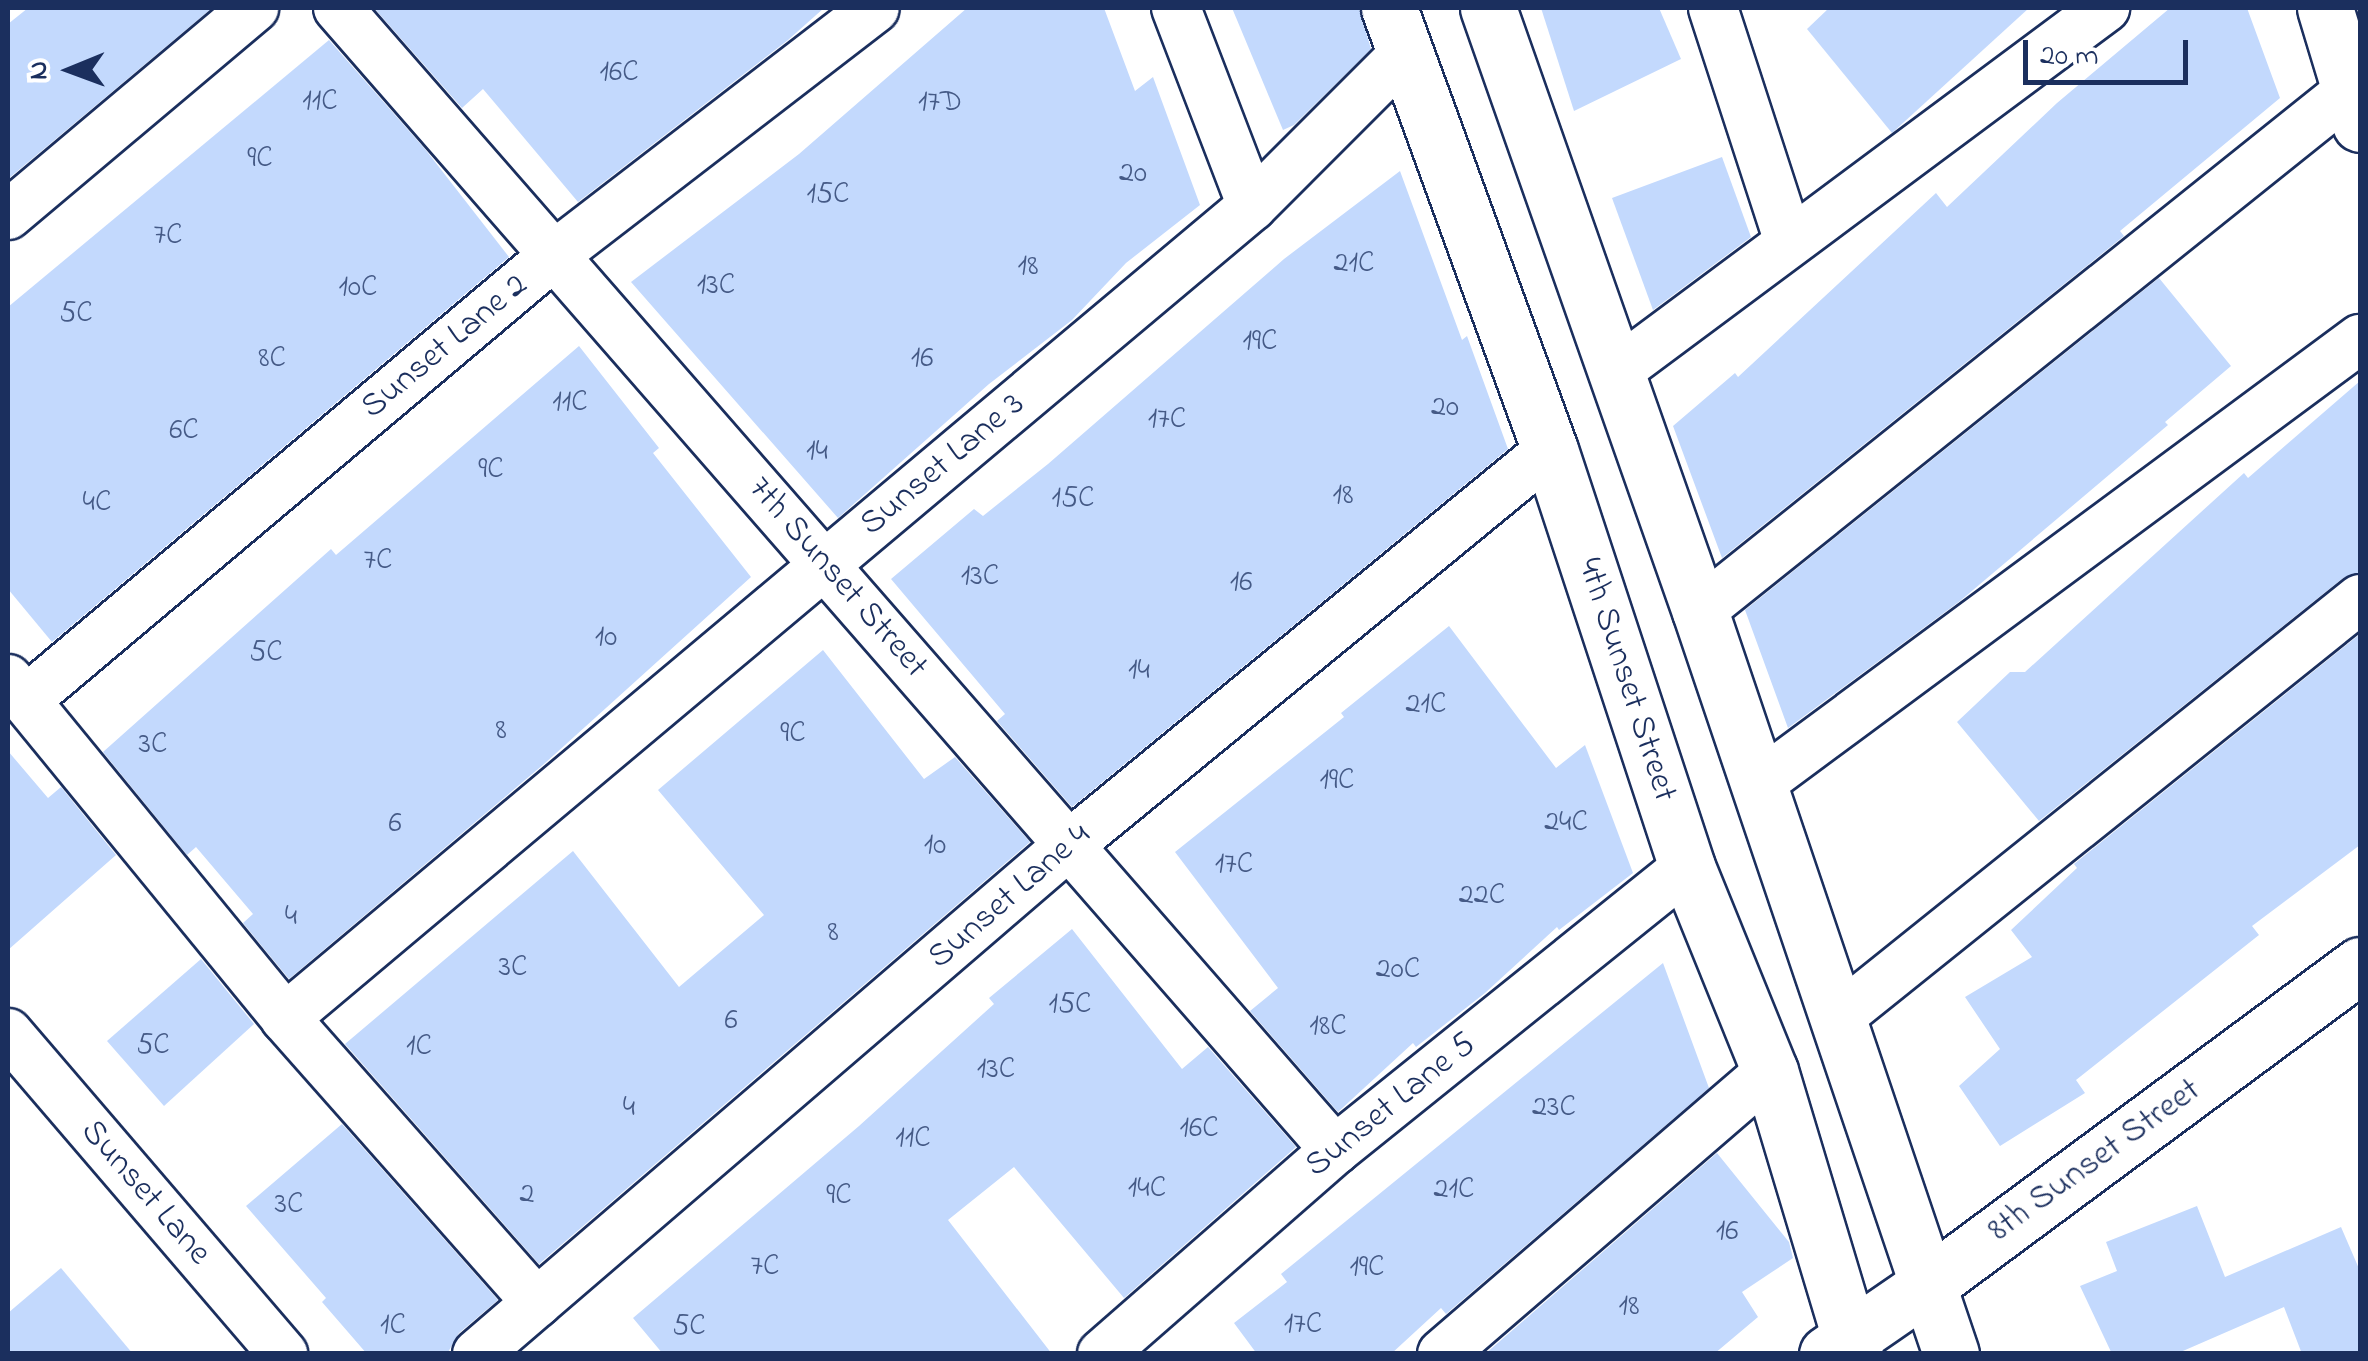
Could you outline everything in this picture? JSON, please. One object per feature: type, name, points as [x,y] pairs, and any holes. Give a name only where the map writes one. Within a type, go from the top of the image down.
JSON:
[{"type":"street","points":[[8,215],[254,8]]},
{"type":"street","name":"7th Sunset Street","points":[[338,8],[826,562],[1335,1150]]},
{"type":"street","name":"Sunset Lane 2","points":[[17,690],[553,256],[875,8]]},
{"type":"street","points":[[1176,8],[1252,206]]},
{"type":"street","points":[[1488,8],[1700,611],[1951,1354]]},
{"type":"street","points":[[1700,611],[2355,107],[2324,8]]},
{"type":"street","points":[[1616,372],[2095,11]]},
{"type":"street","points":[[1726,14],[1789,242]]},
{"type":"street","name":"Sunset Lane 3","points":[[285,1018],[1252,206],[1397,30]]},
{"type":"street","name":"4th Sunset Street","points":[[1397,30],[1550,450],[1688,867],[1770,1071],[1843,1348]]},
{"type":"street","points":[[1759,784],[2360,339]]},
{"type":"street","name":"Sunset Lane 4","points":[[477,1354],[1069,845],[1550,450]]},
{"type":"street","points":[[1746,1004],[1768,1021],[1796,1021],[2360,599]]},
{"type":"street","points":[[17,690],[285,1018],[538,1303]]},
{"type":"street","name":"Sunset Lane 5","points":[[1102,1354],[1335,1150],[1688,867]]},
{"type":"street","name":"8th Sunset Street","points":[[1843,1348],[2360,966]]},
{"type":"street","name":"Sunset Lane","points":[[8,1033],[283,1354]]},
{"type":"street","points":[[1442,1354],[1770,1071]]},
{"type":"building","points":[[28,8],[212,8],[8,179],[8,24]]},
{"type":"building","points":[[374,8],[824,8],[578,202],[483,89],[462,108]]},
{"type":"building","points":[[967,8],[1104,8],[1135,91],[1153,77],[1200,205],[1126,263],[1072,320],[989,384],[838,518],[631,282],[799,154]]},
{"type":"building","points":[[1232,8],[1359,8],[1371,49],[1294,125],[1283,130]]},
{"type":"building","points":[[1541,8],[1659,8],[1681,59],[1574,111]]},
{"type":"building","points":[[1829,8],[2029,8],[1892,133],[1807,29]]},
{"type":"building","points":[[2170,8],[2247,8],[2280,98],[2120,231],[2124,236],[1722,558],[1673,426],[1735,373],[1738,377],[1936,193],[1947,207],[2057,103]]},
{"type":"building","points":[[329,40],[425,149],[509,257],[52,642],[8,589],[8,307]]},
{"type":"building","points":[[1722,157],[1751,237],[1653,310],[1612,198]]},
{"type":"building","points":[[1400,171],[1462,340],[1467,336],[1508,449],[1072,807],[997,721],[1005,714],[891,579],[974,509],[983,516],[1048,464],[1284,259]]},
{"type":"building","points":[[2159,278],[2231,366],[2165,422],[2168,425],[1960,601],[1788,728],[1745,610]]},
{"type":"building","points":[[579,346],[659,448],[653,453],[751,577],[544,764],[289,979],[243,923],[253,914],[196,847],[187,855],[103,752],[331,549],[336,555]]},
{"type":"building","points":[[2360,381],[2360,572],[2343,578],[2039,821],[1957,722],[2010,672],[2025,672],[2244,473],[2248,478]]},
{"type":"building","points":[[1449,626],[1556,768],[1585,745],[1633,873],[1559,930],[1557,927],[1485,993],[1416,1047],[1413,1043],[1338,1112],[1250,1011],[1278,988],[1175,852],[1344,717],[1341,713]]},
{"type":"building","points":[[2360,634],[2360,845],[2252,926],[2259,935],[2076,1080],[2085,1093],[2000,1146],[1959,1086],[2000,1049],[1965,997],[2032,957],[2011,930],[2077,868],[2074,864]]},
{"type":"building","points":[[823,650],[924,779],[955,757],[1030,842],[539,1264],[345,1044],[573,851],[679,987],[764,915],[658,790]]},
{"type":"building","points":[[8,751],[48,798],[61,787],[116,855],[8,950]]},
{"type":"building","points":[[1072,929],[1182,1069],[1208,1047],[1296,1147],[1124,1298],[1014,1167],[948,1220],[1052,1354],[663,1354],[633,1318],[859,1126],[994,1004],[989,998]]},
{"type":"building","points":[[201,959],[254,1024],[164,1106],[107,1041]]},
{"type":"building","points":[[1663,963],[1709,1088],[1446,1314],[1441,1308],[1391,1354],[1257,1354],[1234,1323],[1287,1282],[1281,1274]]},
{"type":"building","points":[[342,1124],[498,1300],[459,1333],[447,1354],[367,1354],[322,1302],[326,1298],[246,1206]]},
{"type":"building","points":[[1717,1153],[1789,1242],[1793,1258],[1742,1292],[1758,1317],[1714,1354],[1485,1354]]},
{"type":"building","points":[[2197,1206],[2225,1277],[2341,1227],[2360,1271],[2360,1354],[2302,1354],[2284,1307],[2176,1354],[2112,1354],[2080,1286],[2117,1271],[2106,1242]]},
{"type":"building","points":[[61,1268],[133,1354],[8,1354],[8,1313]]}]
